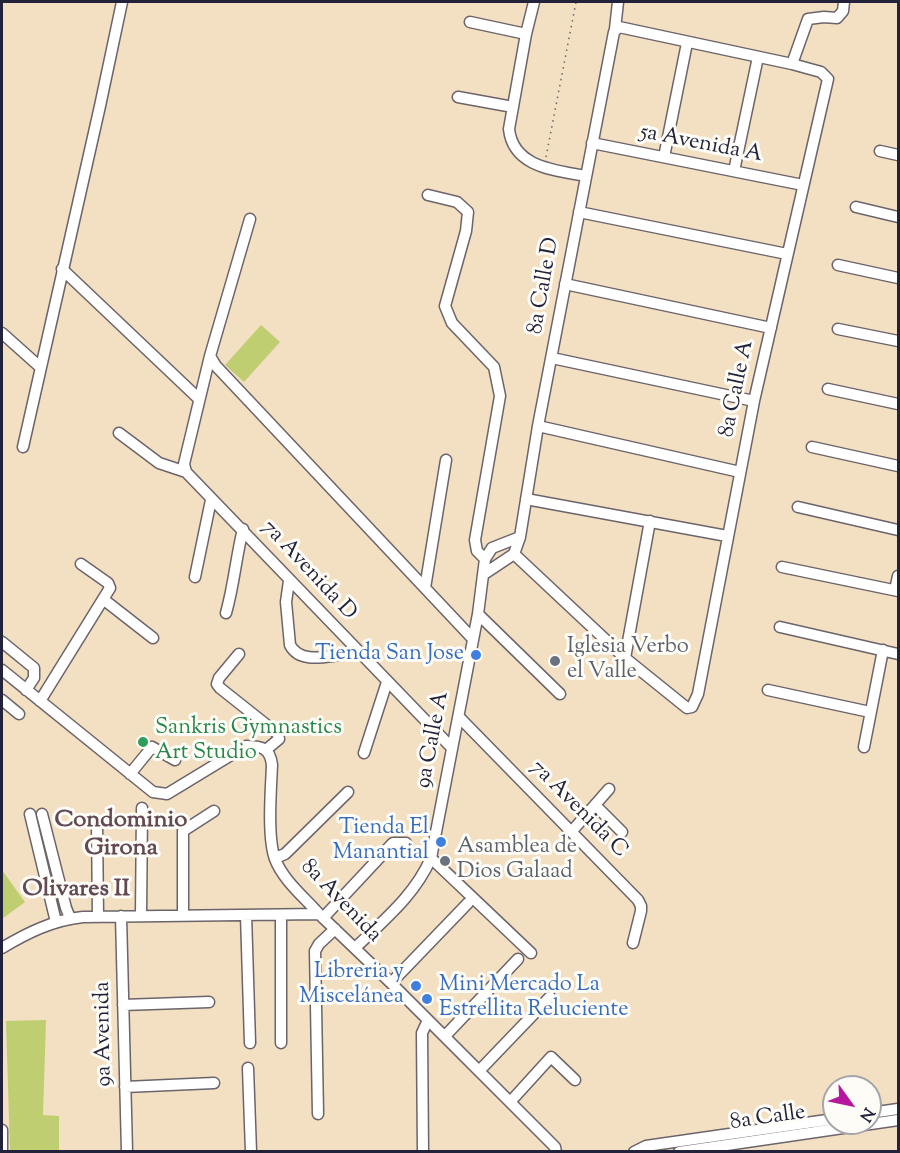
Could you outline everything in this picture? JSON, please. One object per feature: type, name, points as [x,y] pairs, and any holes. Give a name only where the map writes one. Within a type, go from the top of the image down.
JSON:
[{"type":"street","points":[[22,447],[122,2]]},
{"type":"street","points":[[534,2],[509,129],[510,142],[521,154],[544,168],[585,176]]},
{"type":"street","name":"8a Calle D","points":[[514,554],[520,537],[538,426],[585,176],[617,28],[618,2]]},
{"type":"street","points":[[617,28],[792,64],[808,19],[824,16],[837,18],[843,11],[844,2]]},
{"type":"street","points":[[470,22],[526,34]]},
{"type":"street","points":[[664,157],[687,43]]},
{"type":"street","points":[[734,171],[758,57]]},
{"type":"street","name":"8a Calle A","points":[[625,658],[687,708],[692,707],[695,703],[754,401],[828,79],[821,72],[792,64]]},
{"type":"street","points":[[458,97],[513,107]]},
{"type":"street","name":"5a Avenida A","points":[[592,143],[803,185]]},
{"type":"street","points":[[880,151],[898,155]]},
{"type":"street","name":"9a Calle A","points":[[356,948],[410,895],[425,873],[431,858],[484,574],[485,559],[477,551],[475,540],[500,396],[494,366],[452,323],[445,306],[466,231],[468,212],[457,202],[428,195]]},
{"type":"street","points":[[856,207],[898,217]]},
{"type":"street","points":[[579,212],[787,254]]},
{"type":"street","points":[[186,472],[184,464],[199,399],[249,219]]},
{"type":"street","points":[[838,265],[898,278]]},
{"type":"street","points":[[62,269],[199,399]]},
{"type":"street","points":[[565,284],[771,328]]},
{"type":"street","points":[[838,329],[898,341]]},
{"type":"street","points":[[2,333],[40,367]]},
{"type":"street","points":[[210,356],[216,366],[473,639]]},
{"type":"street","points":[[552,358],[754,401]]},
{"type":"street","points":[[828,389],[898,404]]},
{"type":"street","points":[[538,426],[740,472]]},
{"type":"street","points":[[119,434],[159,463],[186,472]]},
{"type":"street","points":[[812,447],[898,466]]},
{"type":"street","points":[[425,588],[446,460]]},
{"type":"street","name":"7a Avenida D","points":[[186,472],[452,748]]},
{"type":"street","points":[[195,577],[211,500]]},
{"type":"street","points":[[526,500],[727,536]]},
{"type":"street","points":[[798,507],[898,530]]},
{"type":"street","points":[[625,658],[650,521]]},
{"type":"street","points":[[225,613],[233,586],[235,560],[243,529]]},
{"type":"street","points":[[485,559],[492,548],[520,537]]},
{"type":"street","points":[[484,574],[514,554],[625,658]]},
{"type":"street","points":[[40,701],[110,588],[110,584],[81,564]]},
{"type":"street","points":[[782,567],[897,591],[898,576]]},
{"type":"street","points":[[290,581],[286,602],[290,645],[293,650],[309,658],[339,655]]},
{"type":"street","points":[[103,600],[153,638]]},
{"type":"street","points":[[478,614],[560,694]]},
{"type":"street","points":[[780,627],[898,654]]},
{"type":"street","points":[[2,642],[34,668],[34,678],[26,690]]},
{"type":"street","points":[[864,747],[883,651]]},
{"type":"street","name":"8a Avenida","points":[[239,654],[219,678],[217,684],[278,734],[279,739],[267,749],[271,755],[272,765],[270,823],[275,858],[290,882],[321,916],[511,1101],[555,1147],[556,1152]]},
{"type":"street","points":[[2,670],[153,792],[167,794],[246,746],[260,746],[267,749]]},
{"type":"street","points":[[364,753],[387,682]]},
{"type":"street","points":[[768,690],[870,712]]},
{"type":"street","points":[[2,700],[19,714]]},
{"type":"street","name":"7a Avenida C","points":[[459,717],[638,900],[641,906],[633,943]]},
{"type":"street","points":[[130,774],[152,747],[175,760]]},
{"type":"street","points":[[572,831],[609,789]]},
{"type":"street","points":[[275,858],[285,854],[348,792]]},
{"type":"street","points":[[595,805],[622,832]]},
{"type":"street","points":[[141,916],[142,808]]},
{"type":"street","points":[[183,915],[183,831],[214,811]]},
{"type":"street","points":[[30,814],[56,922]]},
{"type":"street","points":[[42,814],[70,918]]},
{"type":"street","points":[[97,823],[98,917]]},
{"type":"street","points":[[2,948],[35,930],[70,918],[183,915],[321,916],[393,843],[405,843]]},
{"type":"street","points":[[431,858],[531,953]]},
{"type":"street","points":[[391,982],[468,903]]},
{"type":"street","points":[[246,915],[250,1043]]},
{"type":"street","points":[[281,915],[281,1043]]},
{"type":"street","name":"9a Avenida","points":[[121,916],[127,1152]]},
{"type":"street","points":[[318,1114],[315,951],[335,928]]},
{"type":"street","points":[[445,1036],[518,959]]},
{"type":"street","points":[[479,1071],[550,997]]},
{"type":"street","points":[[123,1005],[209,1002]]},
{"type":"street","points":[[423,1152],[422,1033],[428,1020]]},
{"type":"street","points":[[511,1101],[551,1057],[575,1080]]},
{"type":"street","points":[[248,1068],[251,1152]]},
{"type":"street","points":[[125,1088],[214,1083]]},
{"type":"street","points":[[882,1111],[898,1109]]},
{"type":"street","name":"8a Calle","points":[[679,1152],[898,1120]]},
{"type":"street","name":"8a Calle","points":[[634,1152],[646,1146],[822,1121]]},
{"type":"street","points":[[2,1130],[2,1152]]},
{"type":"path","points":[[544,168],[576,2]]},
{"type":"green space","points":[[261,325],[280,342],[244,382],[225,365]]},
{"type":"green space","points":[[2,870],[25,902],[2,919]]},
{"type":"green space","points":[[46,1020],[43,1115],[59,1116],[59,1151],[10,1151],[6,1021]]},
{"type":"place","name":"Tienda San Jose","points":[[476,655]]},
{"type":"place","name":"Iglesia Verbo el Valle","points":[[555,661]]},
{"type":"place","name":"Sankris Gymnastics Art Studio","points":[[143,742]]},
{"type":"place","name":"Tienda El Manantial","points":[[441,842]]},
{"type":"place","name":"Asamblea de Dios Galaad","points":[[445,861]]},
{"type":"place","name":"Libreria y Miscelánea","points":[[416,986]]},
{"type":"place","name":"Mini Mercado La Estrellita Reluciente","points":[[427,999]]},
{"type":"district","name":"Condominio Girona","points":[[121,836]]},
{"type":"district","name":"Olivares II","points":[[76,891]]}]
